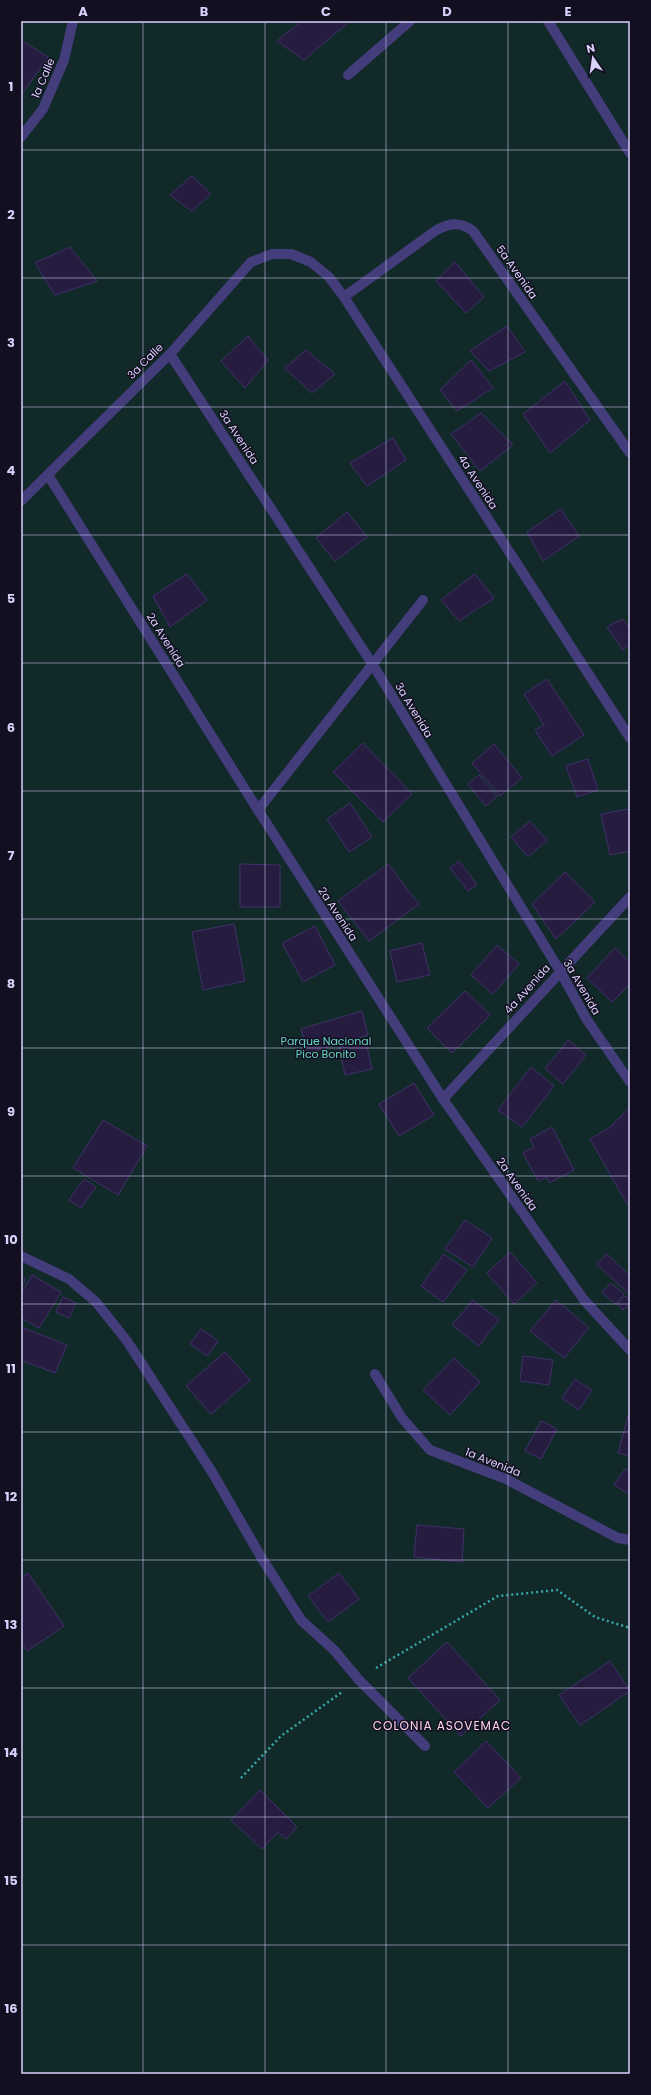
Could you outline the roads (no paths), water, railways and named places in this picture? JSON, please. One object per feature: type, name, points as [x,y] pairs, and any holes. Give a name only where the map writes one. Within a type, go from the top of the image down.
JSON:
[{"type":"street","name":"1a Calle","points":[[21,137],[43,108],[64,60],[73,21]]},
{"type":"street","points":[[348,75],[410,21]]},
{"type":"street","points":[[548,21],[630,153]]},
{"type":"street","name":"5a Avenida","points":[[344,297],[435,231],[455,223],[465,225],[473,231],[630,453]]},
{"type":"street","name":"3a Calle","points":[[21,501],[170,354],[251,262],[272,254],[291,254]]},
{"type":"street","name":"4a Avenida","points":[[291,254],[311,262],[329,277],[344,297],[630,738]]},
{"type":"street","name":"3a Avenida","points":[[170,354],[373,665],[560,971],[587,1020],[630,1082]]},
{"type":"street","name":"2a Avenida","points":[[48,475],[258,810],[443,1099],[584,1300],[630,1350]]},
{"type":"street","points":[[258,810],[423,600]]},
{"type":"street","name":"4a Avenida","points":[[443,1099],[630,897]]},
{"type":"street","points":[[21,1256],[69,1279],[96,1302],[127,1341],[212,1472],[261,1557],[301,1620],[334,1650],[359,1680],[425,1746]]},
{"type":"street","name":"1a Avenida","points":[[375,1374],[402,1418],[430,1450],[506,1480],[618,1538],[630,1540]]},
{"type":"district","name":"COLONIA ASOVEMAC","points":[[442,1726]]},
{"type":"park label","name":"Parque Nacional Pico Bonito","points":[[326,1047]]}]
